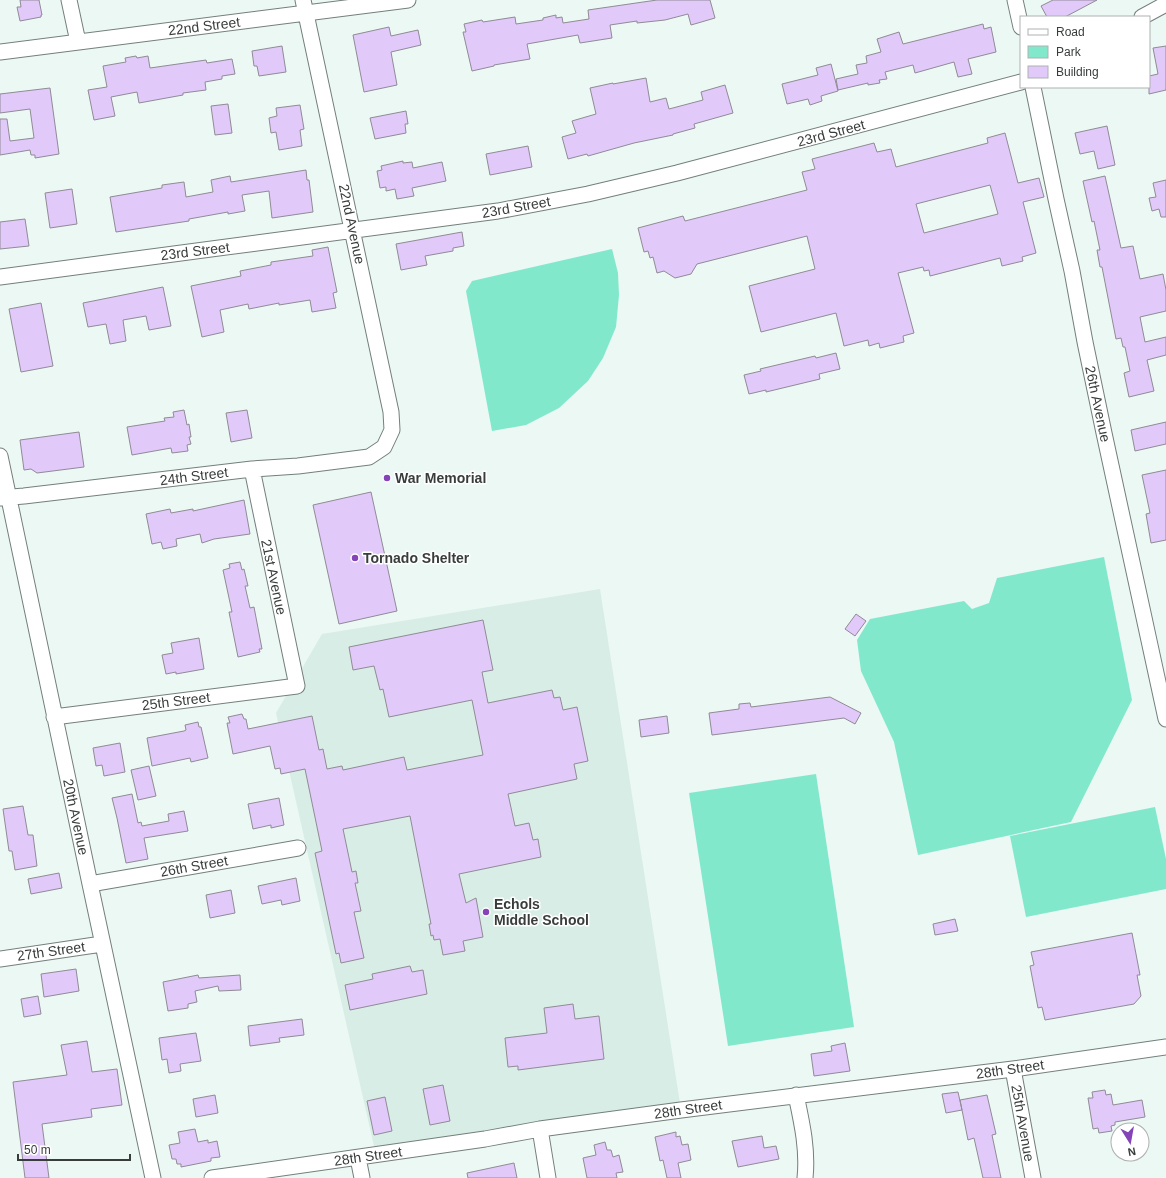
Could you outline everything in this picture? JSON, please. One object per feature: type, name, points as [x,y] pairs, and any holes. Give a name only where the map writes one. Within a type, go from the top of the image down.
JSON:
[{"type":"street","points":[[70,0],[78,42]]},
{"type":"street","name":"22nd Street","points":[[0,52],[78,42],[305,6],[408,0]]},
{"type":"street","points":[[1015,0],[1020,23]]},
{"type":"street","points":[[1144,16],[1166,4]]},
{"type":"street","name":"22nd Avenue","points":[[305,6],[391,412],[392,430],[384,447]]},
{"type":"street","name":"23rd Street","points":[[0,277],[498,211],[588,194],[684,171],[1020,82]]},
{"type":"street","name":"26th Avenue","points":[[1033,88],[1072,271],[1104,433],[1166,720]]},
{"type":"street","name":"24th Street","points":[[4,498],[252,469],[298,466],[363,458],[369,457],[384,447]]},
{"type":"street","name":"20th Avenue","points":[[0,456],[4,498],[54,717],[153,1178]]},
{"type":"street","name":"21st Avenue","points":[[252,469],[297,686]]},
{"type":"street","name":"25th Street","points":[[54,717],[297,686]]},
{"type":"street","name":"26th Street","points":[[90,884],[298,848]]},
{"type":"street","name":"27th Street","points":[[0,959],[102,944]]},
{"type":"street","name":"28th Street","points":[[212,1178],[358,1158],[540,1130],[796,1095],[1013,1069],[1166,1047]]},
{"type":"street","name":"25th Avenue","points":[[1013,1069],[1033,1178]]},
{"type":"street","points":[[796,1095],[806,1146],[807,1165],[805,1178]]},
{"type":"street","points":[[540,1130],[548,1178]]},
{"type":"street","points":[[358,1158],[362,1178]]},
{"type":"shaded area","name":"Echols Middle School","points":[[600,589],[681,1110],[376,1155],[276,713],[322,634]]},
{"type":"green space","points":[[612,249],[618,273],[619,295],[616,327],[603,358],[588,381],[559,408],[526,425],[492,431],[466,291],[472,281]]},
{"type":"green space","points":[[1104,557],[1132,700],[1071,822],[918,855],[894,742],[861,671],[857,640],[870,619],[964,601],[972,609],[989,603],[997,578]]},
{"type":"green space","points":[[816,774],[854,1027],[728,1046],[689,793]]},
{"type":"green space","points":[[1155,807],[1166,859],[1166,889],[1026,917],[1010,836]]},
{"type":"building","points":[[20,0],[39,0],[42,15],[41,17],[20,21],[17,7],[21,7]]},
{"type":"building","points":[[657,0],[710,0],[715,18],[691,25],[688,14],[665,20],[637,23],[637,21],[610,25],[612,38],[580,43],[578,35],[527,44],[530,59],[494,65],[472,71],[463,32],[466,32],[464,24],[482,20],[483,22],[515,17],[516,24],[543,20],[543,18],[556,15],[556,18],[562,17],[563,23],[589,19],[588,10]]},
{"type":"building","points":[[1053,0],[1097,0],[1067,16],[1046,16],[1041,6]]},
{"type":"building","points":[[983,24],[984,29],[991,27],[996,52],[968,59],[972,74],[958,77],[954,62],[915,73],[913,65],[885,72],[887,79],[879,80],[880,83],[868,85],[868,83],[838,90],[836,79],[858,74],[856,65],[867,63],[866,56],[881,52],[877,39],[899,32],[903,44]]},
{"type":"building","points":[[389,27],[391,36],[418,30],[421,45],[391,52],[397,85],[364,92],[353,35]]},
{"type":"building","points":[[282,46],[286,72],[259,76],[257,66],[254,66],[252,51]]},
{"type":"building","points":[[1166,46],[1166,90],[1149,94],[1150,76],[1158,74],[1153,48]]},
{"type":"building","points":[[136,56],[137,58],[148,56],[150,68],[206,60],[207,63],[232,59],[235,74],[222,76],[222,79],[205,82],[206,90],[183,93],[183,95],[139,103],[137,92],[111,97],[115,116],[94,120],[88,90],[107,87],[103,66],[126,62],[125,58]]},
{"type":"building","points":[[831,64],[838,91],[821,96],[822,101],[810,105],[808,99],[787,104],[782,84],[818,75],[816,68]]},
{"type":"building","points":[[646,78],[650,102],[666,98],[669,109],[703,100],[701,92],[725,85],[733,113],[694,124],[695,128],[673,135],[634,143],[588,156],[587,154],[568,159],[562,137],[576,133],[572,121],[596,114],[590,88]]},
{"type":"building","points":[[50,88],[59,154],[35,158],[35,155],[31,155],[30,150],[0,155],[0,119],[7,119],[10,141],[34,138],[30,109],[0,113],[0,94]]},
{"type":"building","points":[[228,104],[232,133],[215,135],[211,106]]},
{"type":"building","points":[[300,105],[304,129],[300,130],[302,146],[279,150],[276,132],[271,133],[269,118],[277,116],[276,108]]},
{"type":"building","points":[[406,111],[408,124],[405,124],[406,133],[375,139],[370,118]]},
{"type":"building","points":[[1107,126],[1115,165],[1098,169],[1094,151],[1080,154],[1075,133]]},
{"type":"building","points":[[1005,133],[1018,183],[1039,178],[1044,197],[1023,202],[1036,253],[1022,257],[1023,261],[1002,266],[1000,258],[930,276],[929,270],[924,271],[923,267],[898,273],[914,333],[903,336],[904,342],[880,348],[879,343],[869,346],[868,340],[844,346],[836,313],[761,332],[749,286],[815,269],[807,236],[697,264],[691,274],[675,278],[664,271],[657,273],[653,257],[650,258],[648,251],[644,252],[638,228],[683,216],[685,221],[807,190],[802,172],[815,169],[812,159],[874,143],[877,152],[891,149],[896,167],[988,143],[987,138]],"holes":[[[990,185],[998,214],[924,233],[916,204]]]},
{"type":"building","points":[[528,146],[532,167],[490,175],[486,154]]},
{"type":"building","points":[[403,161],[403,163],[412,162],[413,168],[442,162],[446,181],[412,188],[414,196],[397,199],[395,189],[386,191],[386,187],[380,188],[377,171],[382,170],[381,166]]},
{"type":"building","points":[[306,170],[307,180],[309,180],[313,212],[272,218],[269,191],[242,195],[245,211],[228,214],[228,212],[189,219],[189,221],[116,232],[110,197],[162,188],[162,185],[184,182],[186,197],[213,192],[211,180],[230,176],[231,182]]},
{"type":"building","points":[[1105,176],[1121,248],[1133,246],[1140,279],[1163,274],[1166,290],[1166,311],[1140,317],[1145,342],[1166,337],[1166,355],[1147,360],[1154,391],[1129,397],[1124,373],[1130,371],[1125,347],[1123,347],[1121,338],[1116,339],[1102,267],[1100,267],[1097,250],[1100,250],[1094,221],[1092,222],[1083,181]]},
{"type":"building","points":[[1166,180],[1166,217],[1161,217],[1159,209],[1152,211],[1149,198],[1156,197],[1153,183]]},
{"type":"building","points":[[72,189],[77,224],[50,228],[45,193]]},
{"type":"building","points":[[25,219],[29,246],[0,249],[0,222]]},
{"type":"building","points":[[462,232],[464,246],[453,248],[453,251],[425,256],[427,265],[401,270],[396,244]]},
{"type":"building","points":[[328,247],[337,292],[333,293],[336,308],[312,312],[310,300],[279,305],[279,303],[249,309],[248,304],[220,310],[224,332],[202,337],[191,286],[241,276],[240,271],[271,265],[271,262],[313,256],[312,250]]},
{"type":"building","points":[[163,287],[171,326],[149,330],[146,316],[123,320],[126,341],[110,344],[106,324],[88,327],[83,303]]},
{"type":"building","points":[[41,303],[53,366],[21,372],[9,309]]},
{"type":"building","points":[[836,353],[840,369],[819,374],[820,379],[766,392],[766,390],[749,394],[744,375],[761,371],[760,369],[815,356],[816,358]]},
{"type":"building","points":[[184,410],[187,425],[189,424],[191,437],[189,437],[191,444],[187,445],[188,451],[172,453],[171,448],[132,455],[127,427],[165,421],[164,418],[174,417],[173,412]]},
{"type":"building","points":[[247,410],[252,438],[231,442],[226,413]]},
{"type":"building","points":[[1166,422],[1166,444],[1135,451],[1131,430]]},
{"type":"building","points":[[79,432],[84,467],[37,473],[31,469],[24,470],[20,440]]},
{"type":"building","points":[[1166,470],[1166,540],[1151,543],[1146,514],[1150,513],[1142,475]]},
{"type":"building","name":"Tornado Shelter","points":[[371,492],[397,611],[339,624],[313,505]]},
{"type":"building","points":[[244,500],[250,534],[214,539],[202,543],[200,534],[176,539],[177,546],[163,549],[161,542],[152,544],[146,514],[170,509],[171,513],[193,509],[193,511]]},
{"type":"building","points":[[240,562],[242,570],[244,569],[248,586],[245,586],[250,608],[254,607],[262,649],[259,649],[260,652],[238,657],[229,612],[232,612],[223,570],[230,568],[229,564]]},
{"type":"building","points":[[856,614],[866,621],[855,636],[845,629]]},
{"type":"building","points":[[483,620],[493,670],[482,672],[488,703],[552,690],[554,698],[560,697],[563,710],[577,707],[588,761],[574,764],[577,779],[508,794],[515,826],[529,823],[533,840],[538,839],[541,857],[459,874],[466,903],[476,898],[483,937],[463,941],[465,951],[443,955],[440,939],[434,940],[433,935],[431,936],[429,924],[431,924],[410,816],[343,829],[352,872],[356,871],[358,883],[355,883],[361,911],[354,912],[364,958],[341,963],[339,953],[336,954],[315,853],[322,851],[305,769],[281,774],[280,768],[275,769],[270,746],[233,754],[227,723],[230,723],[228,717],[242,714],[244,719],[246,719],[248,729],[312,716],[319,750],[323,749],[327,769],[342,766],[343,770],[404,757],[407,770],[483,755],[472,700],[389,717],[383,689],[380,690],[374,666],[353,670],[349,647]]},
{"type":"building","points":[[199,638],[204,669],[176,674],[176,672],[166,674],[162,655],[173,653],[171,643]]},
{"type":"building","points":[[830,697],[861,713],[855,724],[844,718],[712,735],[709,713],[739,709],[739,704],[750,703],[751,707]]},
{"type":"building","points":[[667,716],[669,733],[641,737],[639,720]]},
{"type":"building","points":[[198,722],[199,727],[201,727],[208,758],[191,762],[190,758],[152,766],[147,738],[184,731],[186,730],[185,725]]},
{"type":"building","points":[[120,743],[125,772],[104,776],[102,765],[96,766],[93,748]]},
{"type":"building","points":[[149,766],[156,796],[138,800],[131,770]]},
{"type":"building","points":[[132,794],[138,823],[141,822],[142,826],[169,821],[168,814],[184,811],[188,831],[144,838],[148,859],[126,863],[112,798]]},
{"type":"building","points":[[279,798],[284,825],[271,828],[271,825],[253,829],[248,804]]},
{"type":"building","points":[[23,806],[28,835],[33,835],[37,866],[15,870],[12,851],[9,851],[3,809]]},
{"type":"building","points":[[59,873],[62,888],[31,894],[28,879]]},
{"type":"building","points":[[296,878],[300,901],[282,905],[281,900],[262,904],[258,886]]},
{"type":"building","points":[[231,890],[235,913],[210,918],[206,895]]},
{"type":"building","points":[[955,919],[958,931],[935,935],[933,924]]},
{"type":"building","points":[[1132,933],[1140,975],[1137,975],[1141,996],[1134,1004],[1045,1020],[1042,1007],[1038,1008],[1030,966],[1034,965],[1031,952]]},
{"type":"building","points":[[410,966],[412,972],[423,970],[427,994],[350,1010],[345,985],[373,979],[372,974]]},
{"type":"building","points":[[76,969],[79,991],[44,997],[41,974]]},
{"type":"building","points":[[198,975],[199,978],[240,975],[241,990],[219,991],[218,986],[195,991],[197,1002],[188,1004],[188,1008],[168,1011],[163,982]]},
{"type":"building","points":[[38,996],[41,1014],[24,1017],[21,999]]},
{"type":"building","points":[[573,1004],[575,1019],[599,1016],[604,1059],[518,1070],[518,1066],[508,1067],[505,1038],[547,1033],[544,1008]]},
{"type":"building","points":[[302,1019],[304,1035],[279,1038],[280,1042],[250,1046],[248,1026]]},
{"type":"building","points":[[196,1033],[201,1061],[180,1064],[181,1071],[169,1073],[167,1059],[162,1060],[159,1038]]},
{"type":"building","points":[[87,1041],[92,1072],[117,1069],[122,1105],[91,1109],[92,1117],[42,1124],[49,1178],[25,1178],[13,1082],[67,1075],[61,1045]]},
{"type":"building","points":[[845,1043],[850,1071],[814,1076],[811,1054],[832,1051],[831,1046]]},
{"type":"building","points":[[443,1085],[450,1121],[430,1125],[423,1089]]},
{"type":"building","points":[[1105,1090],[1106,1095],[1111,1094],[1113,1105],[1142,1100],[1145,1117],[1110,1122],[1110,1131],[1099,1133],[1098,1128],[1093,1129],[1088,1098],[1093,1098],[1092,1092]]},
{"type":"building","points":[[958,1092],[962,1110],[946,1113],[942,1094]]},
{"type":"building","points":[[215,1095],[218,1113],[196,1117],[193,1099]]},
{"type":"building","points":[[987,1095],[996,1134],[992,1135],[1001,1178],[983,1178],[974,1138],[968,1140],[960,1100]]},
{"type":"building","points":[[385,1097],[392,1131],[374,1135],[367,1101]]},
{"type":"building","points":[[195,1129],[198,1142],[208,1140],[208,1143],[217,1141],[220,1157],[211,1158],[211,1161],[181,1167],[181,1164],[177,1164],[176,1159],[172,1159],[169,1145],[180,1143],[178,1132]]},
{"type":"building","points":[[676,1132],[676,1137],[680,1136],[682,1145],[688,1144],[691,1160],[678,1163],[681,1178],[667,1178],[663,1160],[660,1161],[655,1137]]},
{"type":"building","points":[[762,1136],[764,1148],[776,1146],[779,1159],[738,1167],[732,1141]]},
{"type":"building","points":[[605,1142],[607,1150],[611,1150],[613,1157],[619,1155],[623,1172],[616,1173],[617,1178],[587,1178],[583,1158],[596,1155],[594,1145]]},
{"type":"building","points":[[514,1163],[517,1178],[468,1178],[467,1173]]},
{"type":"place","name":"War Memorial","points":[[387,478]]},
{"type":"place","name":"Tornado Shelter","points":[[355,558]]},
{"type":"place","name":"Echols Middle School","points":[[486,912]]}]
